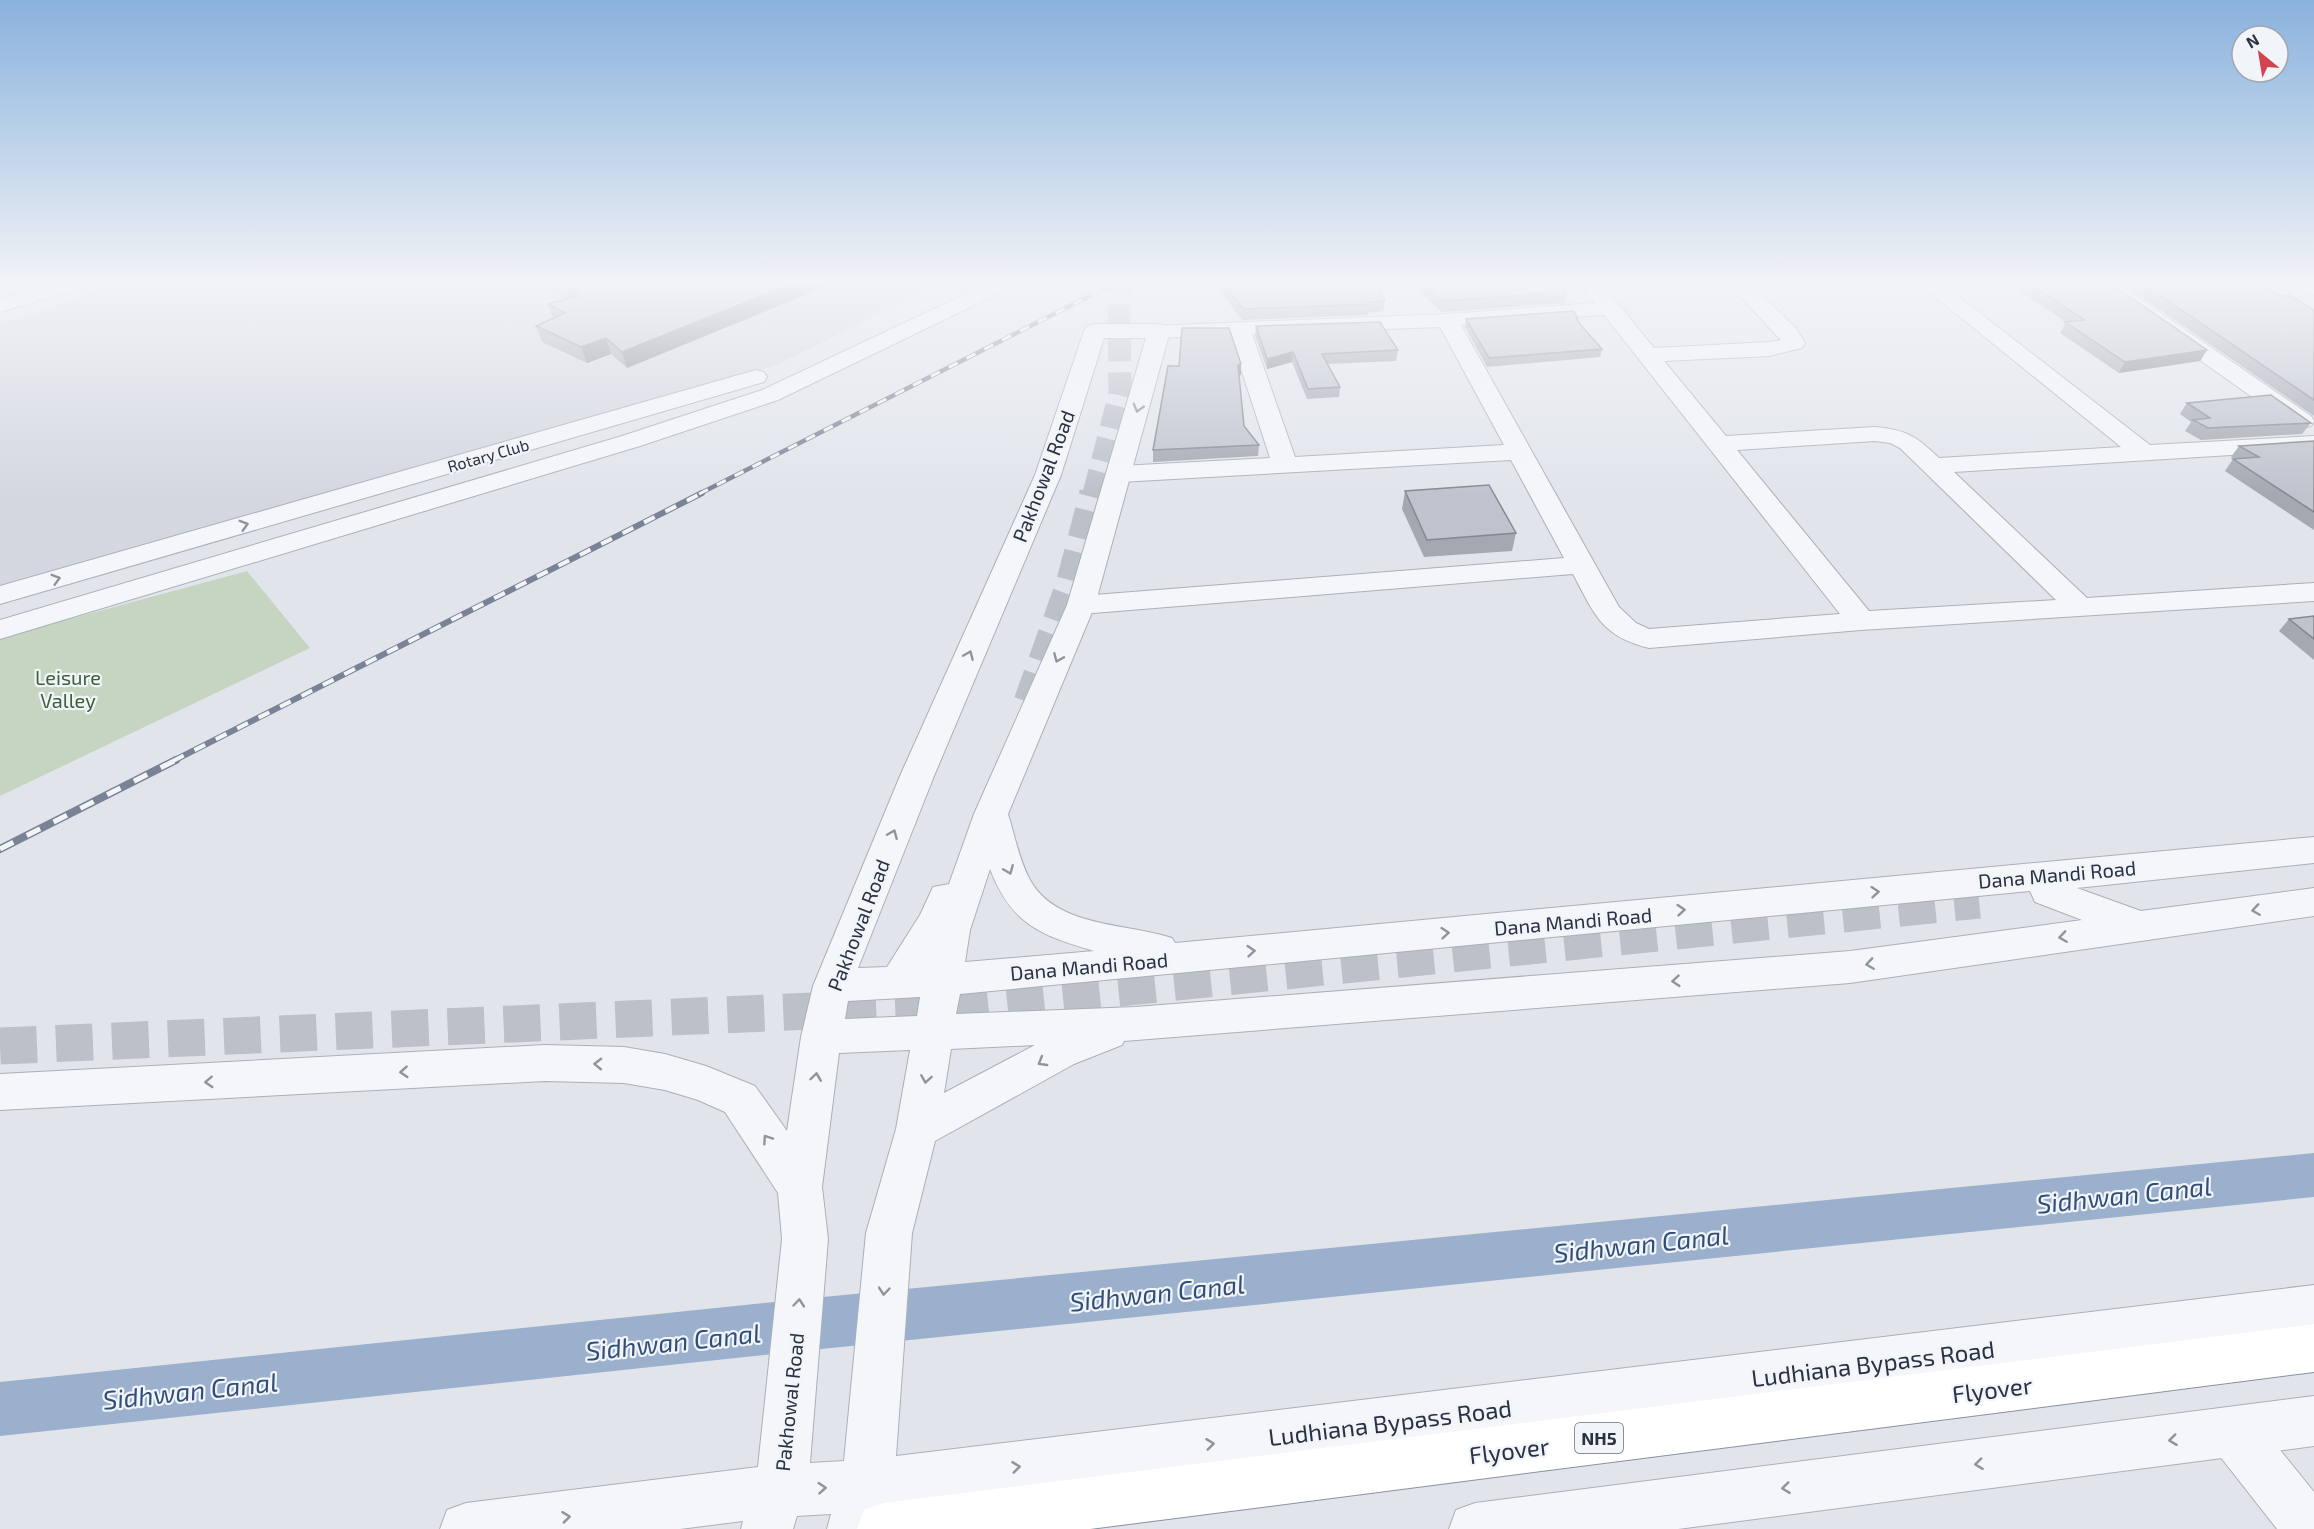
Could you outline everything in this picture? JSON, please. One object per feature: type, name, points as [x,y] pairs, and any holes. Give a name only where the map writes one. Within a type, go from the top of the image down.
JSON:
[{"type":"highway","name":"Flyover","points":[[868,1503],[2314,1348]]},
{"type":"street","name":"Rotary Club","points":[[0,595],[731,385],[781,368],[811,354]]},
{"type":"street","points":[[0,630],[631,441],[770,395],[855,354]]},
{"type":"street","name":"Pakhowal Road","points":[[777,1495],[805,1239],[800,1187],[821,1037],[832,986],[917,776],[1048,475],[1087,354]]},
{"type":"street","points":[[868,1503],[889,1233],[917,1129],[951,930],[991,814],[1081,605],[1153,354]]},
{"type":"street","points":[[1248,354],[1286,465]]},
{"type":"street","points":[[1466,354],[1614,621],[1635,636],[1649,639],[1861,621],[2314,592]]},
{"type":"street","points":[[1648,355],[1661,354]]},
{"type":"street","points":[[2019,354],[2144,453]]},
{"type":"street","points":[[2206,354],[2314,430]]},
{"type":"street","points":[[1648,355],[1861,621]]},
{"type":"street","points":[[0,616],[745,396],[769,386],[781,368]]},
{"type":"street","points":[[1719,444],[1886,434],[1909,443],[2080,607]]},
{"type":"street","points":[[1933,466],[2314,443]]},
{"type":"street","points":[[1120,474],[1520,452]]},
{"type":"street","points":[[1081,605],[1582,565]]},
{"type":"street","points":[[991,814],[1001,850],[1015,884],[1031,907],[1069,928],[1117,942],[1197,956]]},
{"type":"street","name":"Dana Mandi Road","points":[[832,986],[942,980],[1197,956],[2059,883],[2314,849]]},
{"type":"street","points":[[898,982],[936,921],[961,859]]},
{"type":"street","points":[[1979,900],[2059,883],[2140,927]]},
{"type":"street","points":[[821,1037],[1135,1024],[1850,967],[2314,902]]},
{"type":"street","points":[[917,1129],[1060,1052],[1135,1024]]},
{"type":"street","points":[[0,1092],[545,1063],[624,1065],[665,1072],[706,1084],[740,1099],[800,1187]]},
{"type":"street","name":"Ludhiana Bypass Road","points":[[466,1529],[777,1495],[868,1503],[2314,1309]]},
{"type":"street","points":[[1475,1529],[1587,1521],[2314,1421]]},
{"type":"street","points":[[2233,1432],[2310,1529]]},
{"type":"shaded area","points":[[0,354],[797,354],[776,365],[595,423],[256,520],[0,585]]},
{"type":"green space","name":"Leisure Valley","points":[[247,571],[310,648],[0,796],[0,638]]},
{"type":"building","points":[[1180,354],[1238,354],[1241,364],[1238,365],[1244,426],[1259,445],[1153,450],[1168,366],[1179,366]]},
{"type":"building","points":[[1265,354],[1284,354],[1267,359]]},
{"type":"building","points":[[1294,354],[1322,354],[1340,387],[1308,389]]},
{"type":"building","points":[[1487,354],[1535,354],[1489,358]]},
{"type":"building","points":[[2114,354],[2177,354],[2125,362]]},
{"type":"building","points":[[2247,354],[2314,354],[2314,400]]},
{"type":"building","points":[[2271,395],[2311,423],[2208,428],[2193,420],[2210,418],[2187,403]]},
{"type":"building","points":[[2314,441],[2314,512],[2233,459],[2259,457],[2239,446]]},
{"type":"building","points":[[1489,485],[1516,533],[1427,540],[1405,491]]},
{"type":"building","points":[[2314,616],[2314,639],[2289,619]]},
{"type":"waterway","name":"Sidhwan Canal","points":[[0,1409],[802,1325],[2314,1175]]},
{"type":"tunnel","points":[[1094,494],[1120,394],[1120,354]]},
{"type":"tunnel","points":[[1028,702],[1070,585],[1094,493]]},
{"type":"tunnel","points":[[0,1046],[953,1005],[1979,900]]},
{"type":"railway","points":[[699,494],[974,354]]},
{"type":"railway","points":[[173,761],[702,493]]},
{"type":"railway","points":[[0,849],[176,760]]}]
